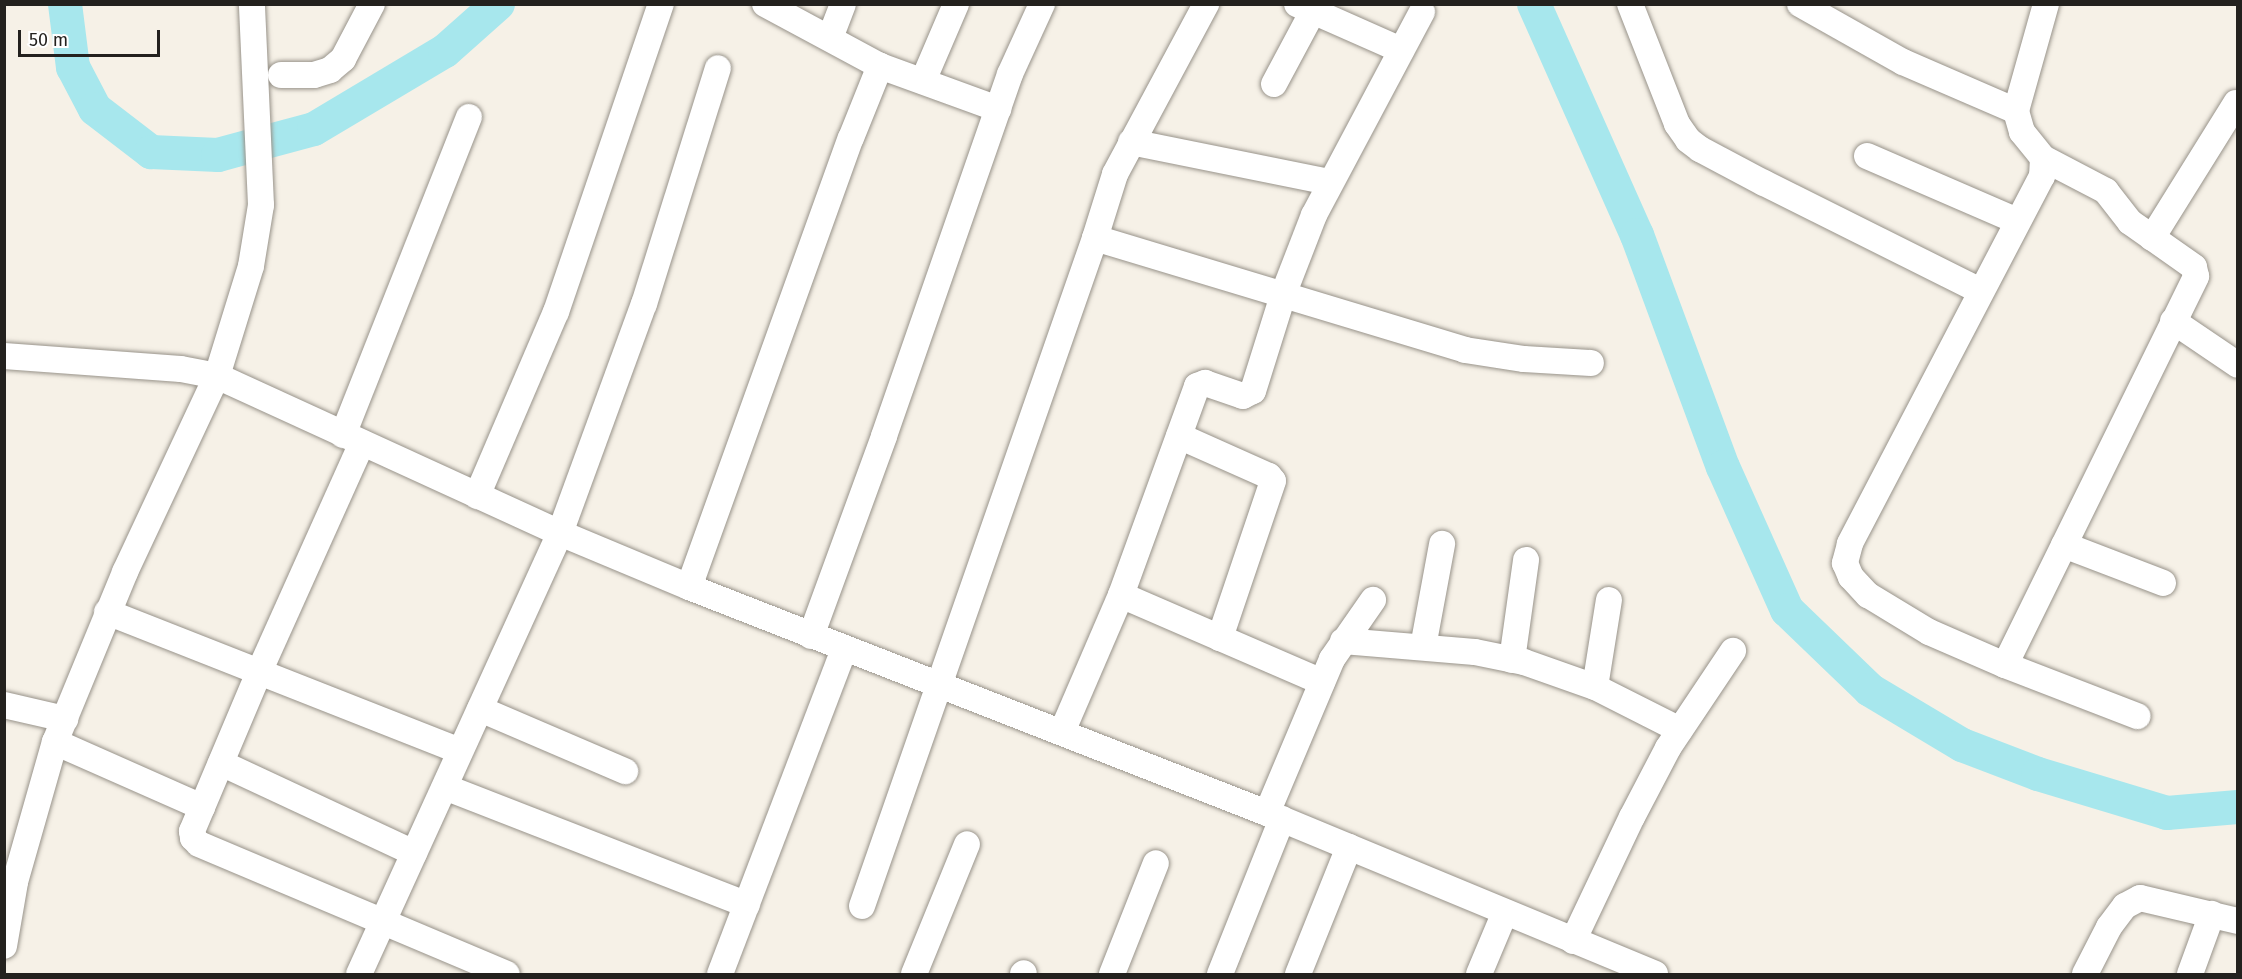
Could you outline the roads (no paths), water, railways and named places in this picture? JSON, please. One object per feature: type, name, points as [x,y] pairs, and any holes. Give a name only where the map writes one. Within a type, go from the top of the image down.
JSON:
[{"type":"street","points":[[4,946],[15,882],[55,742],[107,612],[217,376],[252,266],[261,205],[252,4]]},
{"type":"street","points":[[281,75],[314,75],[330,70],[343,59],[372,4]]},
{"type":"street","points":[[477,496],[556,312],[661,4]]},
{"type":"street","points":[[765,4],[880,66],[998,108]]},
{"type":"street","points":[[830,39],[843,4]]},
{"type":"street","points":[[922,81],[956,4]]},
{"type":"street","points":[[811,636],[884,436],[1010,74],[1042,4]]},
{"type":"street","points":[[862,906],[940,687],[1115,174],[1206,4]]},
{"type":"street","points":[[1630,4],[1677,124],[1688,140],[1700,149],[1754,177],[1981,291]]},
{"type":"street","points":[[1800,4],[1903,62],[2016,111]]},
{"type":"street","points":[[2005,665],[2194,280],[2196,270],[2122,215],[2106,191],[2043,158],[2022,132],[2016,111],[2046,4]]},
{"type":"street","points":[[1274,84],[1305,8],[1401,50]]},
{"type":"street","points":[[1062,732],[1121,595],[1200,383],[1243,396],[1253,391],[1283,296],[1314,215],[1422,12]]},
{"type":"street","points":[[688,587],[851,138],[880,66]]},
{"type":"street","points":[[359,975],[560,533],[644,304],[718,68]]},
{"type":"street","points":[[2152,238],[2236,103]]},
{"type":"street","points":[[469,117],[353,439],[192,831],[193,838],[199,844],[507,975]]},
{"type":"street","points":[[1131,142],[1330,182]]},
{"type":"street","points":[[1867,156],[2017,221]]},
{"type":"street","points":[[2043,158],[2042,176],[1850,544],[1845,563],[1851,577],[1868,595],[1929,632],[2005,665],[2138,716]]},
{"type":"street","points":[[1095,238],[1465,350],[1524,359],[1591,363]]},
{"type":"street","points":[[2173,321],[2238,365]]},
{"type":"street","points":[[4,356],[182,369],[217,376],[477,496],[688,587],[1275,816],[1655,975]]},
{"type":"street","points":[[1179,436],[1269,476],[1273,481],[1220,638]]},
{"type":"street","points":[[1423,647],[1442,544]]},
{"type":"street","points":[[2064,544],[2163,583]]},
{"type":"street","points":[[1512,660],[1526,560]]},
{"type":"street","points":[[1121,595],[1322,682]]},
{"type":"street","points":[[1220,975],[1322,682],[1343,641],[1373,600]]},
{"type":"street","points":[[1595,687],[1609,600]]},
{"type":"street","points":[[107,612],[260,670],[460,751]]},
{"type":"street","points":[[1343,641],[1423,647],[1512,660],[1595,687],[1680,730]]},
{"type":"street","points":[[720,975],[844,649]]},
{"type":"street","points":[[1574,941],[1632,817],[1680,730],[1733,651]]},
{"type":"street","points":[[4,705],[65,719]]},
{"type":"street","points":[[480,709],[625,771]]},
{"type":"street","points":[[55,742],[202,807]]},
{"type":"street","points":[[221,763],[414,852]]},
{"type":"street","points":[[445,787],[747,905]]},
{"type":"street","points":[[914,975],[967,844]]},
{"type":"street","points":[[1298,975],[1349,847]]},
{"type":"street","points":[[1112,975],[1156,862]]},
{"type":"street","points":[[2085,975],[2109,927],[2125,906],[2140,898],[2238,921]]},
{"type":"street","points":[[1479,975],[1505,912]]},
{"type":"street","points":[[2190,975],[2212,914]]},
{"type":"waterway","points":[[65,4],[73,67],[95,109],[151,152],[218,155],[314,129],[445,51],[498,4]]},
{"type":"waterway","points":[[1534,4],[1637,235],[1723,467],[1787,610],[1870,690],[1962,745],[2038,774],[2167,813],[2238,807]]}]
